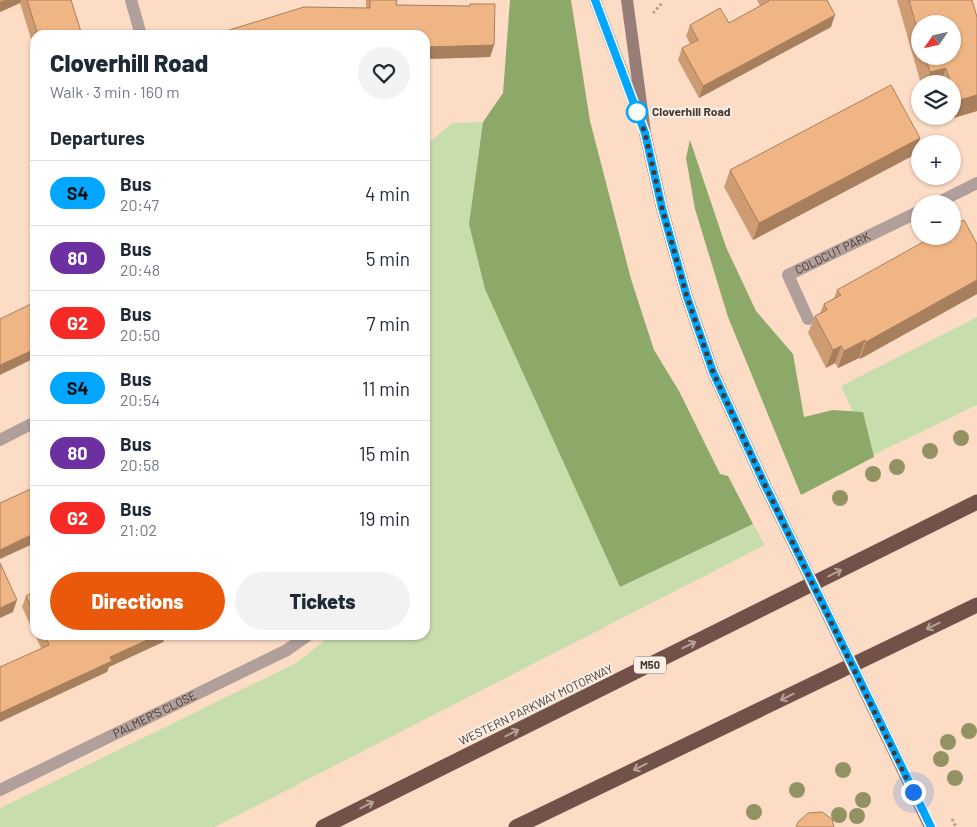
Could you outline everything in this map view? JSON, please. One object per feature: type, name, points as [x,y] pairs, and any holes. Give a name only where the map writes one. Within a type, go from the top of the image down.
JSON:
[{"type":"highway","name":"WESTERN PARKWAY MOTORWAY","points":[[323,827],[977,502]]},
{"type":"highway","points":[[516,827],[977,605]]},
{"type":"main road","points":[[627,0],[645,133],[662,208],[687,297],[713,372],[764,483],[930,827]]},
{"type":"street","points":[[131,0],[140,30]]},
{"type":"street","points":[[595,0],[645,133]]},
{"type":"street","points":[[952,195],[977,183]]},
{"type":"street","name":"COLDCUT PARK","points":[[808,319],[788,275],[911,215]]},
{"type":"street","points":[[0,440],[30,425]]},
{"type":"street","name":"PALMER'S CLOSE","points":[[0,790],[287,650],[302,640]]},
{"type":"path","points":[[653,22],[652,12],[662,3]]},
{"type":"green space","points":[[510,0],[571,0],[590,121],[631,279],[654,350],[679,391],[720,474],[728,476],[753,524],[620,587],[485,289],[469,224],[483,122],[503,93]]},
{"type":"green space","points":[[483,122],[469,224],[620,587],[753,524],[765,545],[215,827],[0,827],[0,808],[296,663],[324,640],[430,640],[430,142],[452,123]]},
{"type":"green space","points":[[690,140],[726,247],[756,311],[793,354],[804,417],[833,410],[863,412],[874,457],[801,495],[728,317],[695,209],[686,158]]},
{"type":"green space","points":[[977,317],[977,405],[873,455],[841,386]]},
{"type":"building","points":[[27,0],[71,0],[80,30],[36,30]]},
{"type":"building","points":[[370,0],[397,0],[396,5],[470,6],[470,4],[495,4],[494,45],[430,47],[430,30],[229,30],[304,7],[370,8]]},
{"type":"building","points":[[768,0],[827,0],[835,15],[703,86],[682,48],[698,40],[690,25],[720,8],[729,23]]},
{"type":"building","points":[[909,0],[972,0],[977,17],[977,95],[961,100],[961,75],[948,75],[946,68],[930,72],[928,65],[961,65],[961,15],[913,15]]},
{"type":"building","points":[[891,85],[911,122],[911,125],[913,125],[918,135],[911,135],[911,143],[759,223],[730,170]]},
{"type":"building","points":[[964,220],[977,244],[977,280],[866,342],[865,340],[844,351],[841,346],[833,350],[815,316],[827,310],[824,304],[841,295],[837,290],[918,245],[961,245],[961,222]]},
{"type":"building","points":[[30,304],[30,351],[0,365],[0,319]]},
{"type":"building","points":[[30,489],[30,535],[0,550],[0,503]]},
{"type":"building","points":[[0,563],[17,600],[0,608]]},
{"type":"building","points":[[30,594],[30,604],[26,596]]},
{"type":"building","points":[[47,640],[147,640],[110,657],[112,661],[0,713],[0,667],[49,645]]},
{"type":"building","points":[[822,812],[832,819],[834,827],[796,827],[798,822],[808,813]]},
{"type":"bus line","name":"S4","points":[[595,0],[645,133],[662,208],[687,297],[713,372],[764,483],[931,827]]},
{"type":"place","name":"Cloverhill Road","points":[[637,112]]},
{"type":"route","points":[[637,112],[645,133],[662,208],[687,297],[713,372],[764,483],[913,792]]}]
